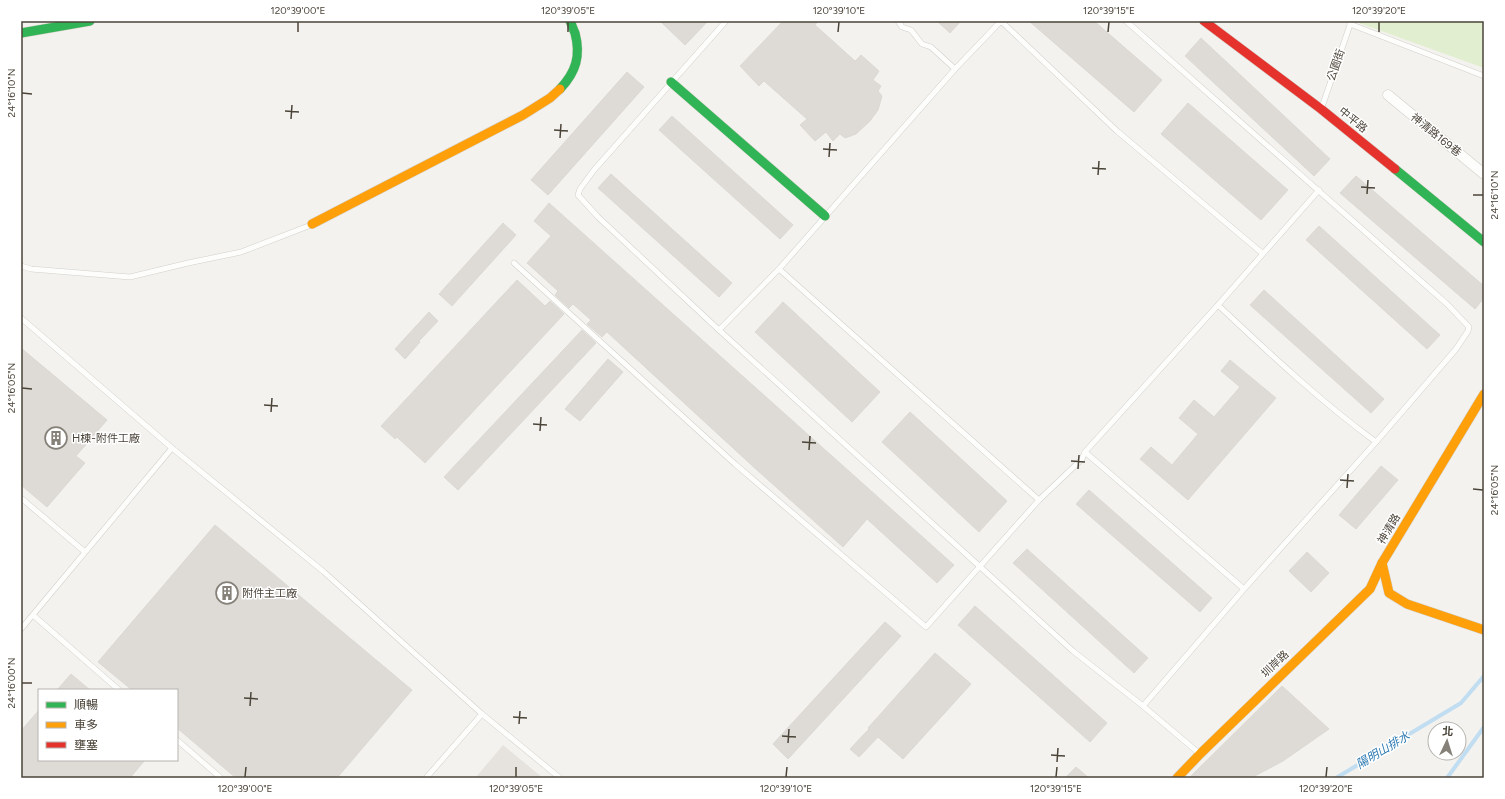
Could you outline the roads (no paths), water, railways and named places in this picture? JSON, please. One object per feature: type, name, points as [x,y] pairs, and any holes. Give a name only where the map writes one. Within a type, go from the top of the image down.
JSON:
[{"type":"street","points":[[21,33],[90,21]]},
{"type":"street","points":[[312,224],[523,116],[556,94],[573,74],[579,54],[570,21]]},
{"type":"street","name":"中平路","points":[[1204,21],[1321,109],[1484,242]]},
{"type":"street","points":[[671,82],[825,216]]},
{"type":"street","name":"神清路169巷","points":[[1388,96],[1484,174]]},
{"type":"street","name":"神清路","points":[[1382,563],[1484,394]]},
{"type":"street","points":[[1382,563],[1390,592],[1407,604],[1484,630]]},
{"type":"street","name":"圳岸路","points":[[1177,778],[1370,589],[1382,563]]},
{"type":"lane","points":[[726,21],[594,170],[580,189],[578,195],[598,217],[719,330],[980,567],[1074,651],[1200,754]]},
{"type":"lane","points":[[898,21],[902,27],[911,30],[922,44],[931,47],[955,69]]},
{"type":"lane","points":[[719,330],[779,269],[955,69],[1001,21],[1117,131],[1262,253]]},
{"type":"lane","points":[[1126,21],[1447,304],[1469,327],[1456,349],[1143,706]]},
{"type":"lane","points":[[1351,22],[1484,76]]},
{"type":"lane","name":"公園街","points":[[1321,109],[1351,22]]},
{"type":"lane","points":[[514,263],[735,464],[926,627],[1039,500],[1082,458],[1319,190]]},
{"type":"lane","points":[[21,266],[130,277],[242,252],[312,224]]},
{"type":"lane","points":[[779,269],[1039,500]]},
{"type":"lane","points":[[1218,305],[1291,373],[1344,419],[1376,442]]},
{"type":"lane","points":[[21,318],[172,448],[324,572],[482,714],[560,778]]},
{"type":"lane","points":[[21,629],[172,448]]},
{"type":"lane","points":[[1086,452],[1244,589]]},
{"type":"lane","points":[[21,498],[85,552]]},
{"type":"lane","points":[[33,615],[118,689]]},
{"type":"lane","points":[[426,778],[482,714]]},
{"type":"lane","points":[[178,741],[220,778]]},
{"type":"waterway","name":"陽明山排水","points":[[1336,778],[1461,703],[1484,676]]},
{"type":"waterway","points":[[1447,778],[1484,727]]},
{"type":"place","name":"H棟-附件工廠","points":[[56,438]]},
{"type":"place","name":"附件主工廠","points":[[227,593]]}]
